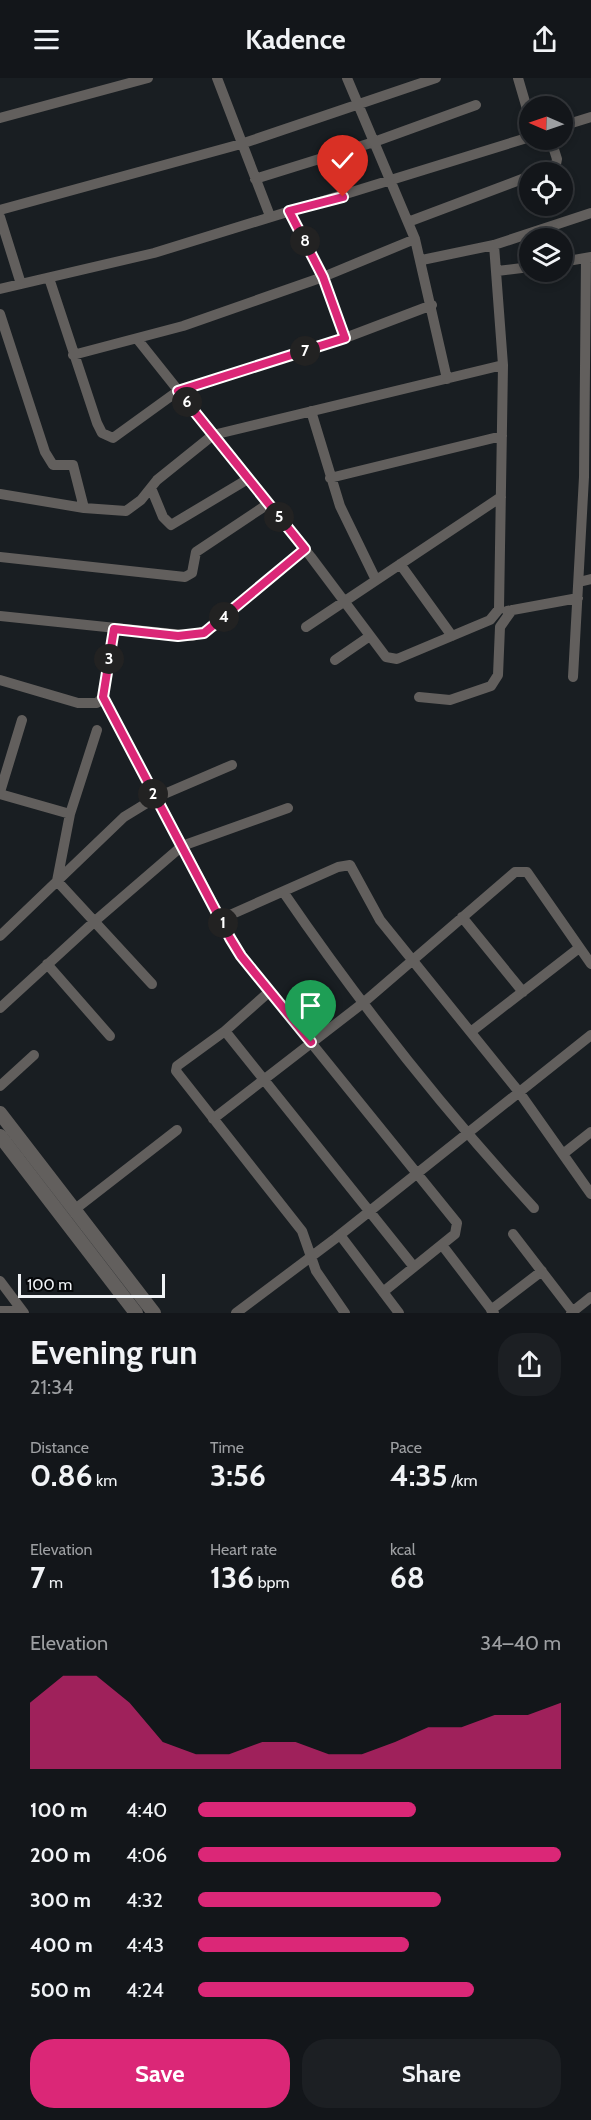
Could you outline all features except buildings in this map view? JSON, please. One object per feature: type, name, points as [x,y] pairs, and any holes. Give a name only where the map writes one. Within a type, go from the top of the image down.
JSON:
[{"type":"street","points":[[0,118],[148,78]]},
{"type":"street","points":[[217,78],[270,216]]},
{"type":"street","points":[[347,78],[422,260],[447,379]]},
{"type":"street","points":[[394,78],[399,90]]},
{"type":"street","points":[[21,284],[0,217],[0,210],[241,144],[358,102],[436,78]]},
{"type":"street","points":[[518,78],[523,96]]},
{"type":"street","points":[[255,179],[374,142],[476,105]]},
{"type":"street","points":[[573,123],[591,117]]},
{"type":"street","points":[[0,289],[154,253],[519,141]]},
{"type":"street","points":[[408,222],[519,180]]},
{"type":"street","points":[[289,211],[323,277],[345,338]]},
{"type":"street","points":[[422,260],[494,245],[591,213]]},
{"type":"street","points":[[73,355],[138,340],[323,277],[415,239]]},
{"type":"street","points":[[494,245],[503,365],[498,613]]},
{"type":"street","points":[[573,260],[588,258],[587,482],[573,677]]},
{"type":"street","points":[[497,271],[519,268]]},
{"type":"street","points":[[49,278],[97,423],[107,437],[118,435],[178,391],[345,338],[432,305]]},
{"type":"street","points":[[0,314],[45,452],[53,465],[73,465],[84,508]]},
{"type":"street","points":[[138,340],[305,549],[390,660],[490,620],[498,613],[578,598]]},
{"type":"street","points":[[0,494],[84,508],[126,511],[213,435],[503,365]]},
{"type":"street","points":[[311,411],[330,478],[346,520],[376,579]]},
{"type":"street","points":[[330,478],[502,436]]},
{"type":"street","points":[[151,488],[163,517],[171,525],[248,479]]},
{"type":"street","points":[[306,627],[501,497]]},
{"type":"street","points":[[0,557],[184,577],[192,573],[196,552],[268,504]]},
{"type":"street","points":[[0,616],[178,636],[204,633],[305,549]]},
{"type":"street","points":[[400,564],[452,636]]},
{"type":"street","points":[[579,582],[591,579]]},
{"type":"street","points":[[419,697],[450,700],[491,686],[498,675],[500,627],[512,610]]},
{"type":"street","points":[[0,680],[78,702],[97,703],[103,697],[114,629]]},
{"type":"street","points":[[335,660],[370,636]]},
{"type":"street","points":[[103,697],[241,956],[457,1223],[455,1234],[383,1292]]},
{"type":"street","points":[[22,720],[0,793],[70,814]]},
{"type":"street","points":[[57,881],[70,814],[97,730]]},
{"type":"street","points":[[0,936],[124,817],[155,798],[232,765]]},
{"type":"street","points":[[0,1008],[95,921],[182,846],[288,808]]},
{"type":"street","points":[[221,919],[284,893],[338,867],[350,866],[380,920],[519,1092],[591,1194]]},
{"type":"street","points":[[213,1119],[363,1003],[507,878],[522,870],[527,872],[591,964]]},
{"type":"street","points":[[57,881],[152,984]]},
{"type":"street","points":[[284,893],[363,1003],[465,1133],[534,1208]]},
{"type":"street","points":[[462,917],[523,992]]},
{"type":"street","points":[[472,1031],[579,948]]},
{"type":"street","points":[[47,964],[111,1036]]},
{"type":"street","points":[[270,991],[225,1031],[177,1066],[176,1071],[302,1231],[320,1279],[345,1313]]},
{"type":"street","points":[[225,1031],[414,1268]]},
{"type":"street","points":[[236,1313],[312,1257],[591,1035]]},
{"type":"street","points":[[0,1086],[34,1055]]},
{"type":"street","points":[[0,1113],[154,1313]]},
{"type":"street","points":[[74,1209],[177,1130]]},
{"type":"street","points":[[563,1154],[591,1132]]},
{"type":"street","points":[[0,1136],[136,1313]]},
{"type":"street","points":[[513,1234],[572,1312],[591,1297]]},
{"type":"street","points":[[340,1235],[399,1313]]},
{"type":"street","points":[[442,1245],[491,1309]]},
{"type":"street","points":[[477,1313],[491,1309],[542,1271]]},
{"type":"street","points":[[0,1281],[23,1312]]},
{"type":"street","points":[[0,1311],[23,1312]]},
{"type":"route","points":[[311,1042],[241,956],[230,938],[103,697],[114,629],[178,636],[204,633],[305,549],[178,391],[345,338],[323,277],[289,211],[343,197]]}]
